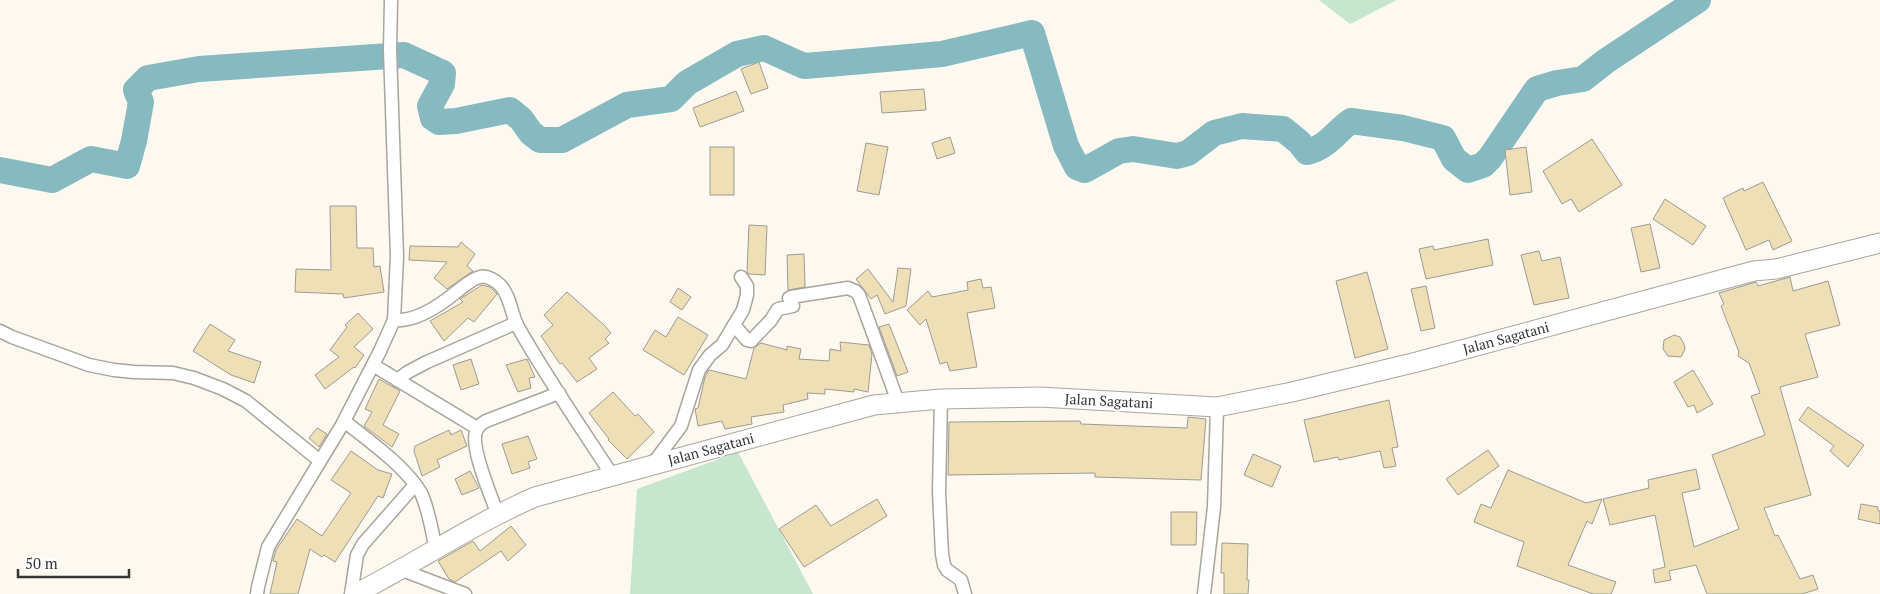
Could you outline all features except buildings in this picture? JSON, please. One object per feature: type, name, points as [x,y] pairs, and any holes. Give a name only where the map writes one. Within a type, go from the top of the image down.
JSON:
[{"type":"street","points":[[257,594],[268,546],[344,421],[373,366],[394,320],[397,256],[390,50],[391,0]]},
{"type":"street","name":"Jalan Sagatani","points":[[355,594],[402,570],[498,514],[535,496],[874,405],[941,399],[1040,398],[1217,407],[1292,392],[1417,362],[1754,271],[1776,269],[1880,243]]},
{"type":"street","points":[[394,320],[402,321],[427,312],[446,301],[472,280],[482,276],[493,280],[507,296],[516,323],[612,475]]},
{"type":"street","points":[[652,465],[681,426],[699,370],[710,355],[722,344],[743,310],[747,286],[742,277]]},
{"type":"street","points":[[734,325],[746,340],[751,341],[771,320],[778,309],[793,306],[791,297],[848,288],[855,291],[859,295],[898,402]]},
{"type":"street","points":[[397,380],[427,362],[516,323]]},
{"type":"street","points":[[0,330],[12,337],[89,365],[134,372],[173,373],[194,378],[222,389],[246,402],[320,462]]},
{"type":"street","points":[[373,366],[477,428]]},
{"type":"street","points":[[498,514],[481,468],[475,441],[477,428],[486,421],[559,393]]},
{"type":"street","points":[[941,399],[939,492],[942,554],[944,565],[947,570],[961,580],[965,594]]},
{"type":"street","points":[[1204,594],[1214,507],[1217,407]]},
{"type":"street","points":[[344,421],[395,464],[415,485],[424,502],[436,550]]},
{"type":"street","points":[[351,594],[354,568],[360,550],[415,485]]},
{"type":"street","points":[[402,570],[465,594]]},
{"type":"green space","points":[[1319,0],[1397,0],[1350,24]]},
{"type":"green space","points":[[738,452],[813,594],[630,594],[637,489]]},
{"type":"waterway","points":[[0,170],[52,180],[91,159],[127,166],[141,102],[136,90],[148,78],[199,69],[404,55],[443,73],[442,84],[430,106],[433,118],[439,122],[456,121],[510,110],[540,140],[562,140],[627,105],[671,99],[687,83],[737,54],[764,48],[804,66],[942,54],[1032,33],[1066,146],[1077,167],[1085,170],[1119,151],[1133,149],[1177,156],[1188,153],[1214,133],[1242,126],[1283,129],[1299,142],[1307,152],[1326,143],[1351,121],[1403,128],[1443,138],[1454,159],[1468,170],[1483,165],[1490,158],[1537,89],[1557,83],[1583,79],[1606,61],[1698,0]]}]
